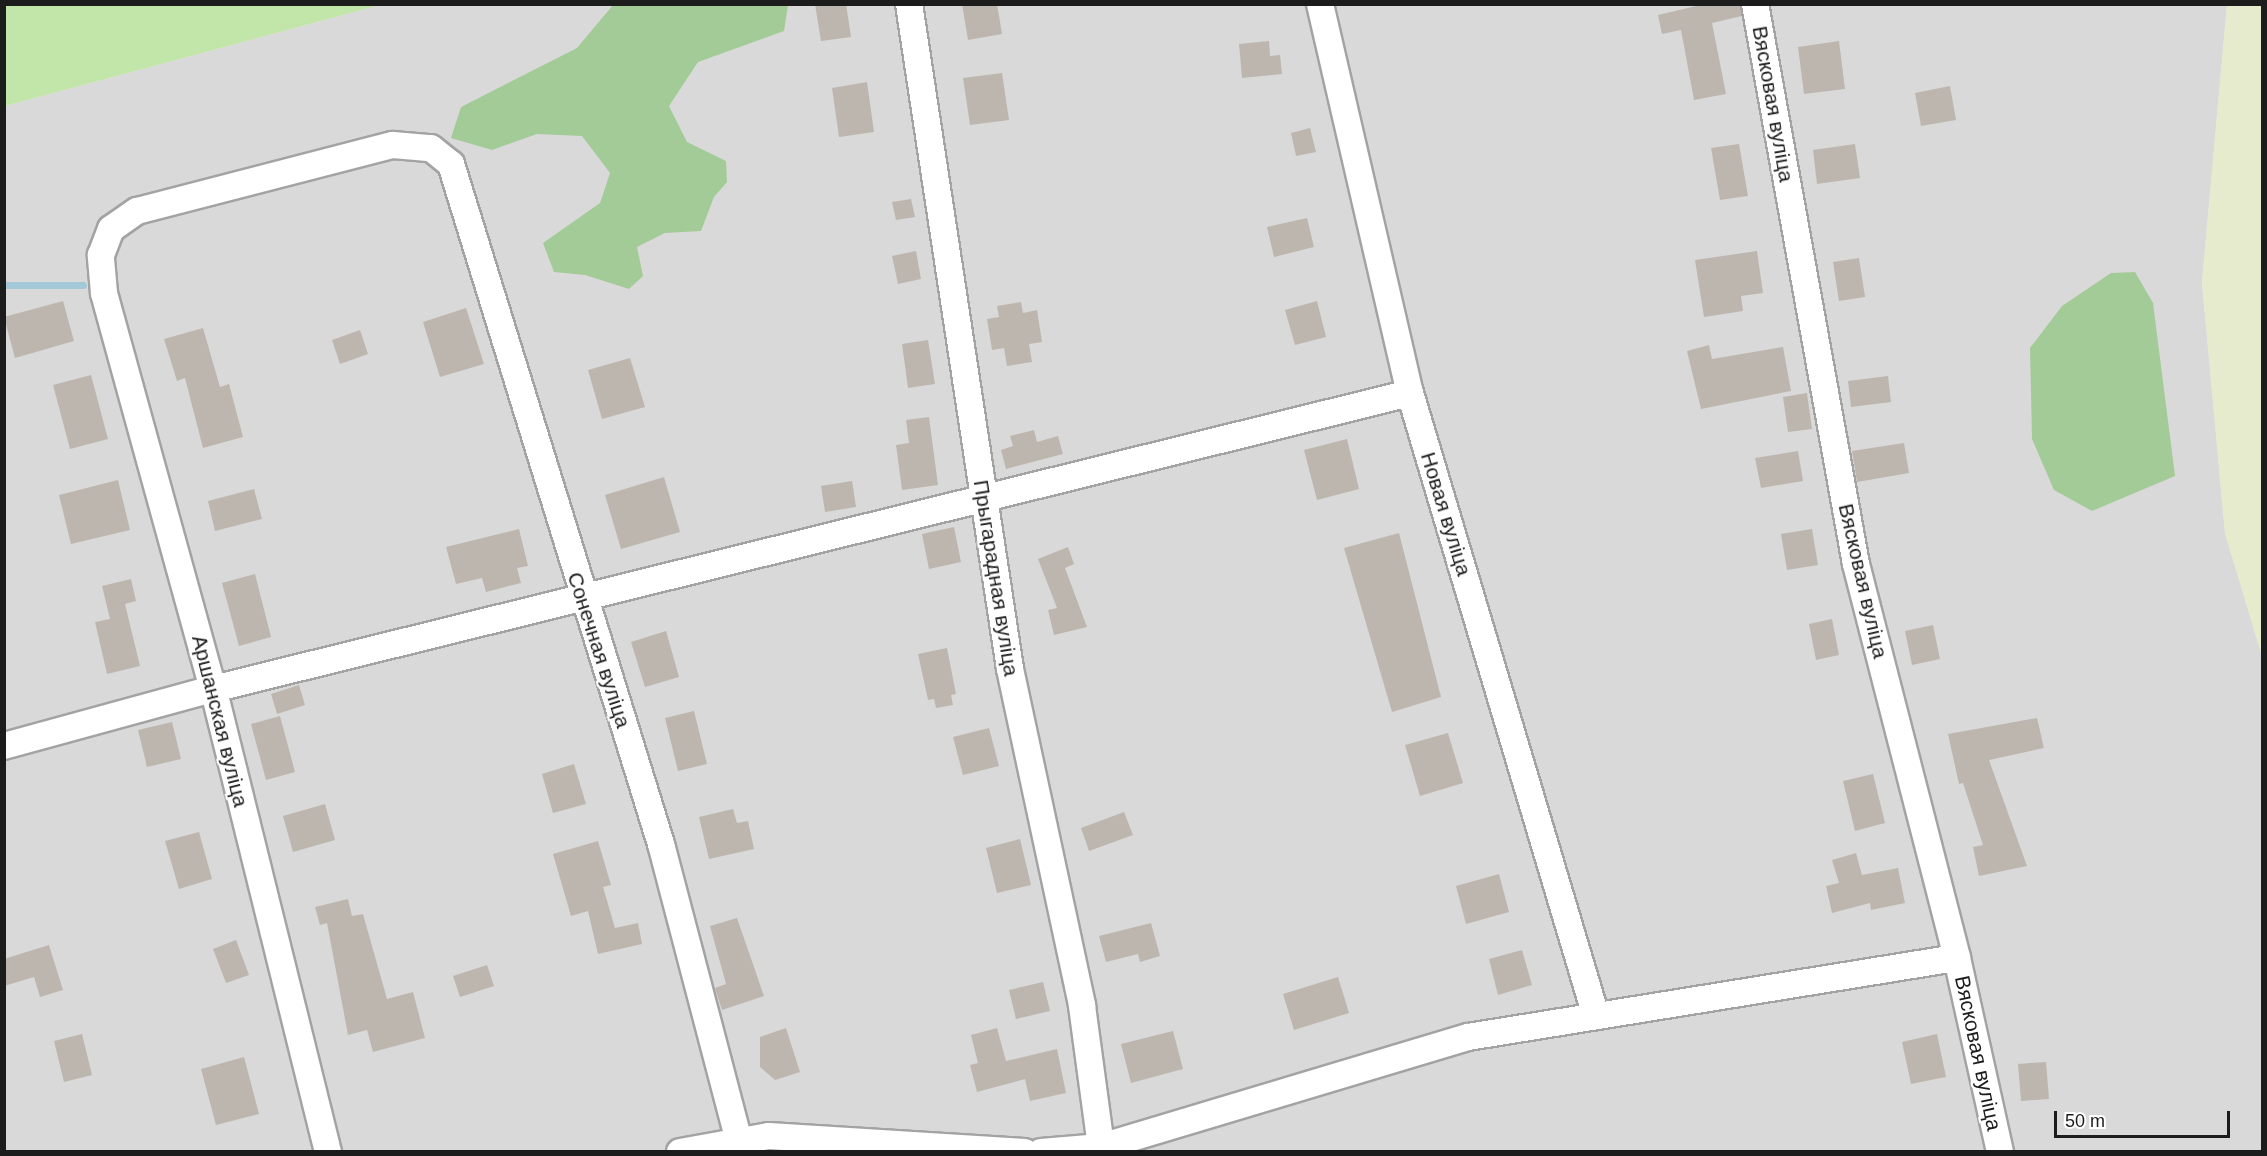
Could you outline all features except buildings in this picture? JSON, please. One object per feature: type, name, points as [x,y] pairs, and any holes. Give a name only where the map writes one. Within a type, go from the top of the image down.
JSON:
[{"type":"street","name":"Прыгарадная вуліца","points":[[909,4],[1010,669],[1082,1006],[1101,1147]]},
{"type":"street","name":"Новая вуліца","points":[[1320,4],[1410,393],[1596,1016]]},
{"type":"street","name":"Вясковая вуліца","points":[[1755,4],[1856,564],[1957,958],[2000,1152]]},
{"type":"street","name":"Аршанская вуліца","points":[[328,1152],[213,689],[104,293],[101,255],[111,229],[137,212],[393,145],[431,148],[451,164]]},
{"type":"street","name":"Сонечная вуліца","points":[[451,164],[581,597],[661,844],[738,1138]]},
{"type":"street","points":[[4,746],[213,689],[581,597],[984,502],[1410,393]]},
{"type":"street","points":[[1041,1152],[1101,1147],[1468,1037],[1957,958]]},
{"type":"street","points":[[769,1136],[804,1152]]},
{"type":"street","points":[[680,1152],[738,1138],[769,1136],[872,1147],[1025,1152]]},
{"type":"shaded area","points":[[380,5],[2227,5],[2202,282],[2225,533],[2262,656],[2262,1151],[5,1152],[5,106]]},
{"type":"green space","points":[[5,4],[380,4],[380,5],[5,106]]},
{"type":"green space","points":[[613,5],[788,5],[784,31],[698,62],[669,106],[687,142],[726,161],[727,182],[714,197],[701,231],[665,233],[637,247],[643,276],[629,289],[585,275],[554,272],[543,243],[600,203],[610,173],[582,136],[537,134],[492,150],[451,138],[461,107],[577,48]]},
{"type":"green space","points":[[2227,5],[2262,5],[2262,656],[2225,533],[2202,282]]},
{"type":"green space","points":[[2135,272],[2153,303],[2175,476],[2092,511],[2054,490],[2032,439],[2030,348],[2062,306],[2111,273]]},
{"type":"waterway","points":[[4,285],[83,285]]}]
